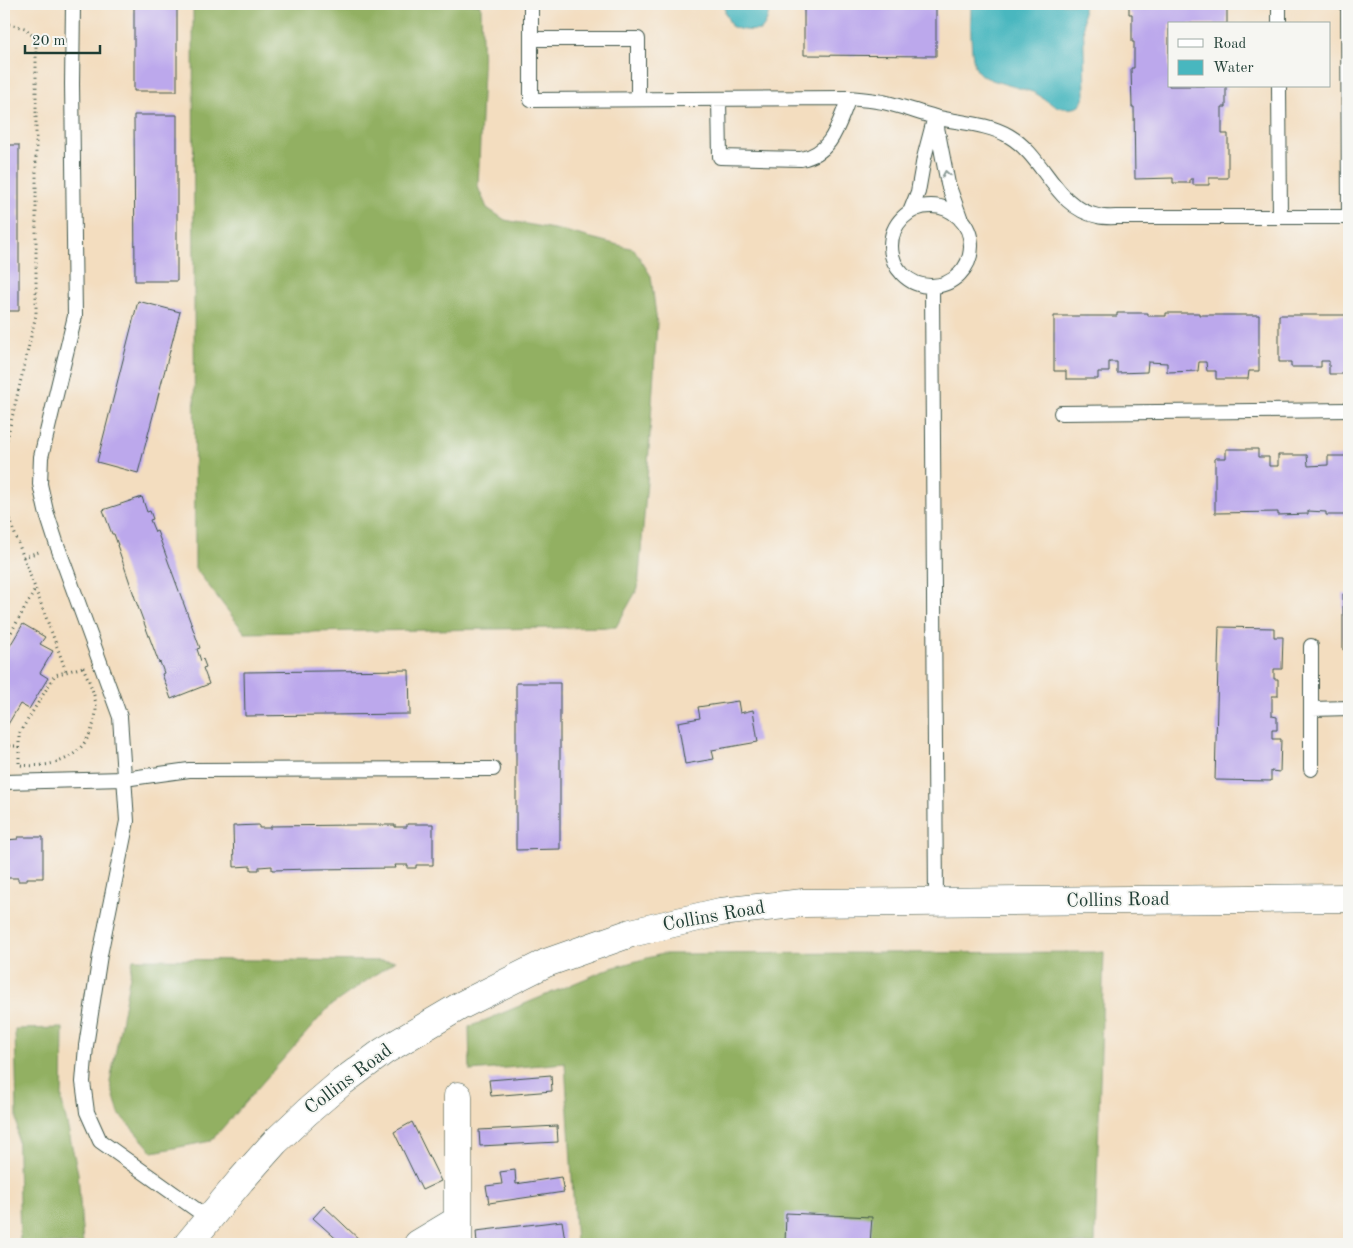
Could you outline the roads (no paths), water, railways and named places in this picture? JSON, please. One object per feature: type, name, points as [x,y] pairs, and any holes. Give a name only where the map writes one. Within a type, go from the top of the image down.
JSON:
[{"type":"street","name":"Collins Road","points":[[188,1244],[208,1218],[275,1142],[306,1112],[384,1051],[462,1004],[546,963],[631,933],[720,912],[802,903],[1349,898]]},
{"type":"street","points":[[418,1244],[458,1232],[458,1096]]},
{"type":"lane","points":[[70,4],[75,316],[41,456],[40,484],[46,512],[56,542],[120,717],[126,828],[100,955],[86,1046],[83,1082],[87,1112],[100,1141],[208,1218]]},
{"type":"lane","points":[[531,4],[531,100],[849,98],[880,102],[1007,134],[1021,144],[1037,160],[1063,196],[1084,212],[1099,216],[1349,217],[1348,4]]},
{"type":"lane","points":[[1279,4],[1279,22]]},
{"type":"lane","points":[[531,39],[638,39],[638,100]]},
{"type":"lane","points":[[1279,88],[1280,217]]},
{"type":"lane","points":[[719,100],[720,157],[801,159],[819,153],[830,143],[849,98]]},
{"type":"lane","points":[[910,212],[918,192],[924,158],[935,117]]},
{"type":"lane","points":[[935,117],[948,184],[961,220],[968,231],[970,243],[969,256],[964,268],[955,277],[944,283],[932,286],[920,284],[909,279],[900,271],[894,260],[891,248],[892,236],[897,224],[910,212],[928,206],[940,207],[952,212],[961,220]]},
{"type":"lane","points":[[932,286],[936,902]]},
{"type":"lane","points":[[1061,413],[1349,410]]},
{"type":"lane","points":[[1311,646],[1311,769]]},
{"type":"lane","points":[[1312,709],[1349,708]]},
{"type":"lane","points":[[4,782],[124,779],[189,770],[493,769]]},
{"type":"water","points":[[725,4],[769,4],[767,21],[761,30],[735,28],[731,26],[725,12]]},
{"type":"water","points":[[971,4],[1083,4],[1085,95],[1080,106],[1075,108],[1058,107],[1035,93],[996,81],[978,72],[972,49]]}]
